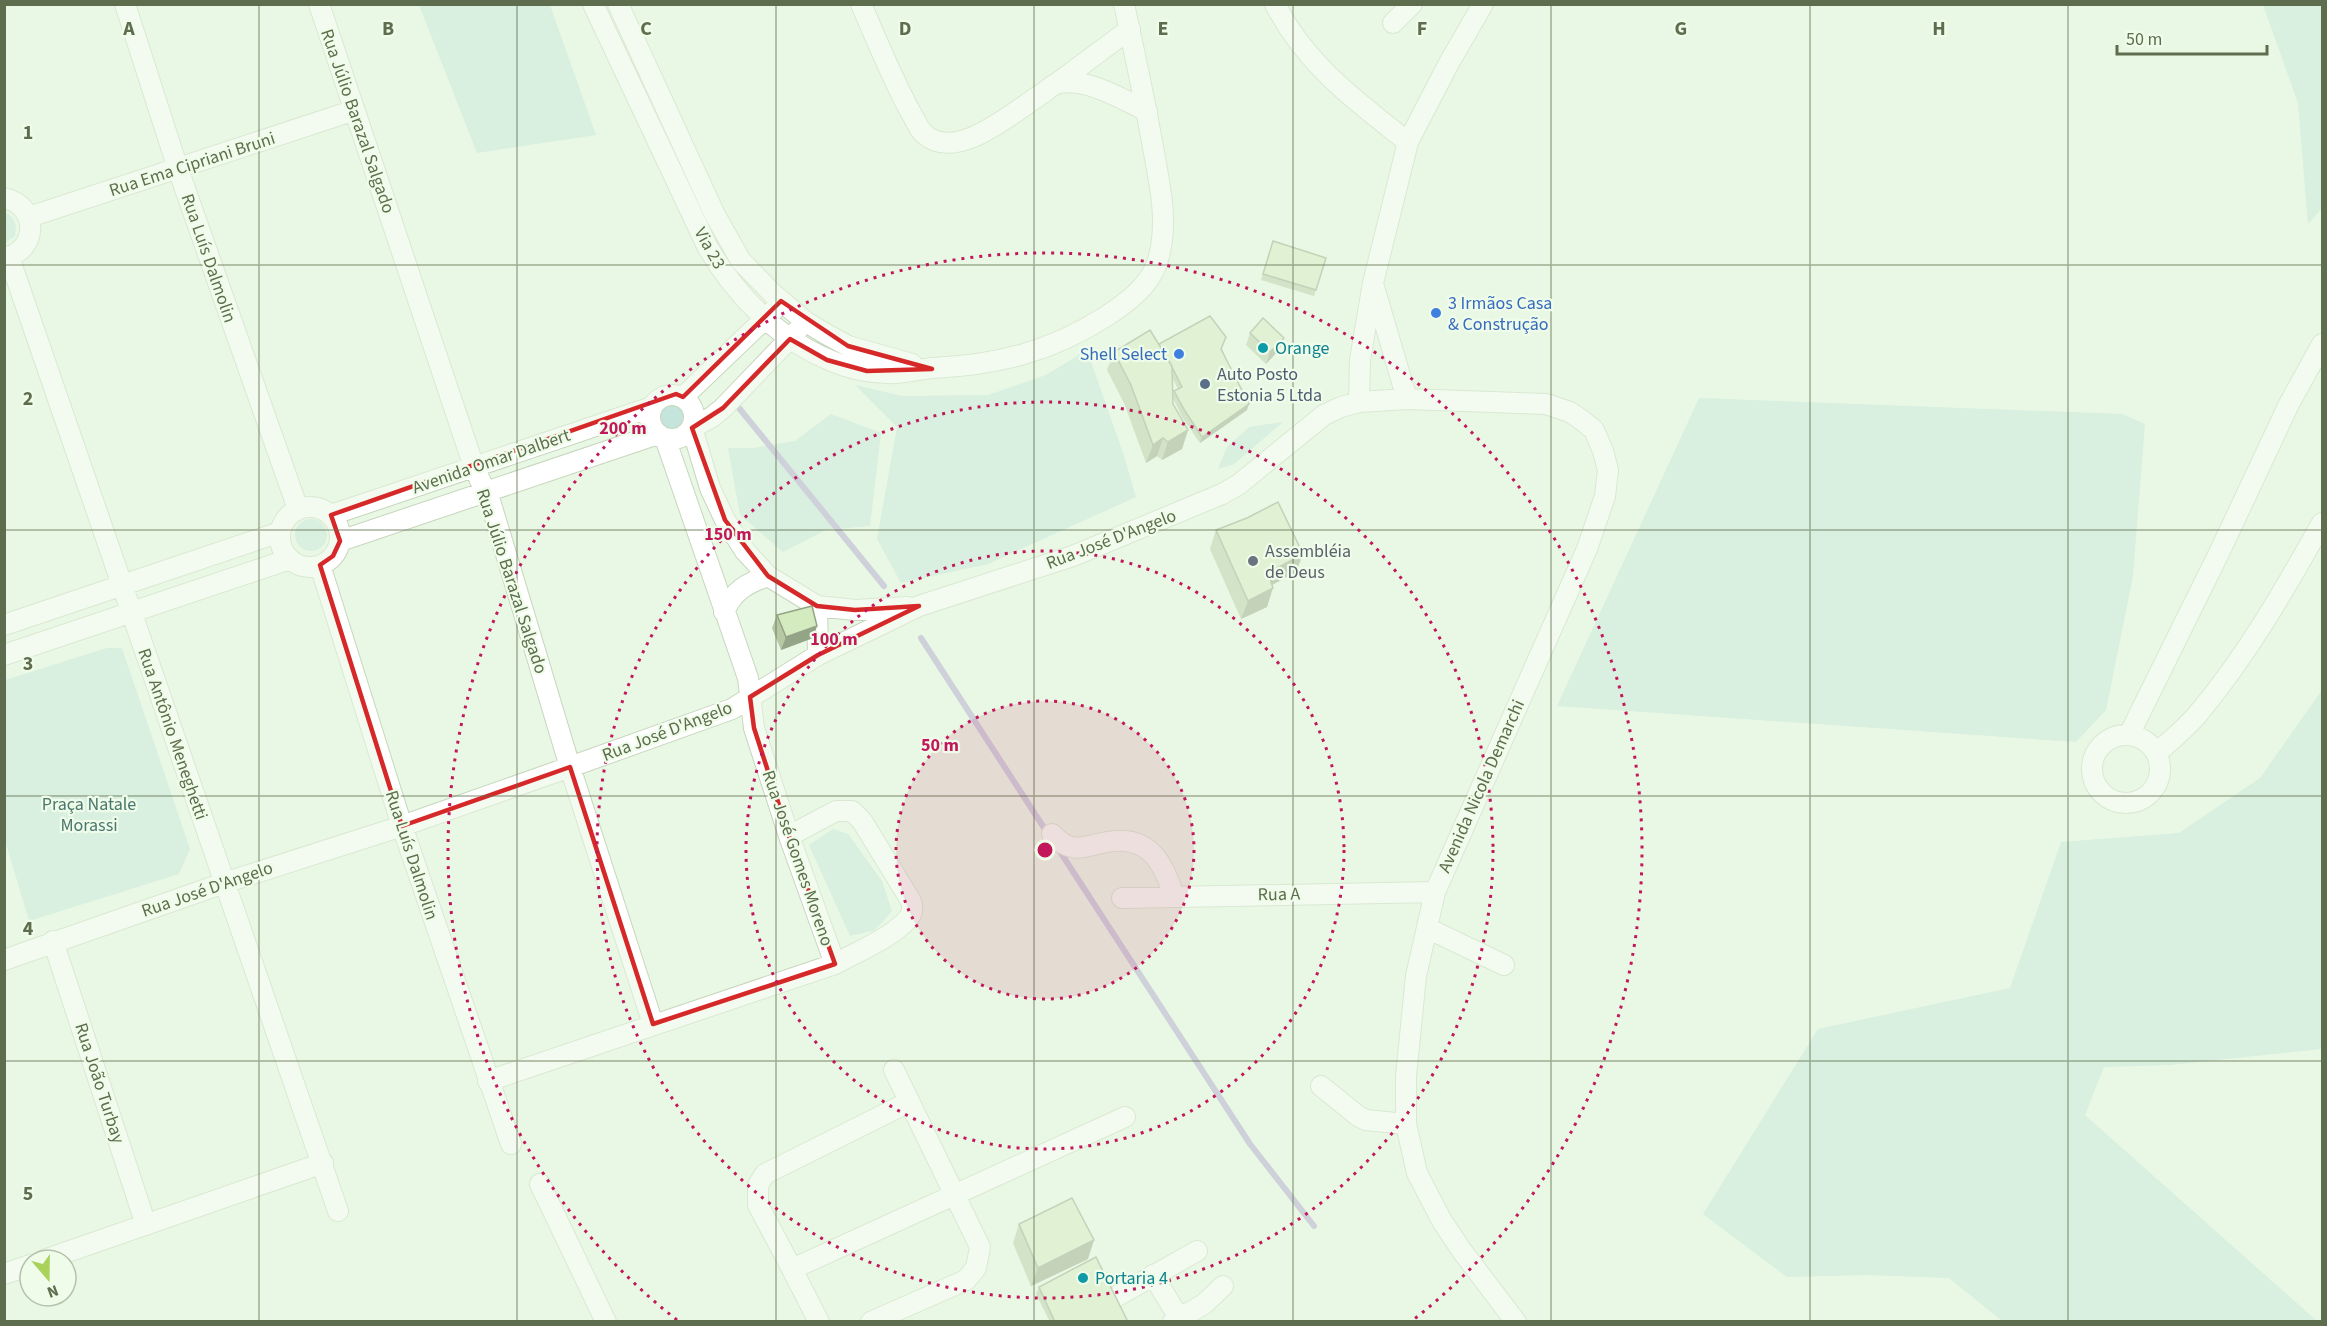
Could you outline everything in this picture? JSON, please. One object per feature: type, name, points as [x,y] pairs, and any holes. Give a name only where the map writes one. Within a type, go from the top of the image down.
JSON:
[{"type":"street","name":"Rua Luís Dalmolin","points":[[125,4],[178,169],[298,509]]},
{"type":"street","name":"Rua Júlio Barazal Salgado","points":[[319,4],[474,467],[491,504],[570,767],[653,1024]]},
{"type":"street","name":"Via 23","points":[[593,4],[707,246],[727,277],[766,319],[790,339],[827,360],[867,371],[897,373],[960,368],[998,362],[1054,345],[1120,308],[1145,285],[1156,265],[1163,242],[1162,197],[1147,111],[1124,4]]},
{"type":"street","name":"Via 23","points":[[618,4],[715,215],[741,261],[806,322],[848,346],[892,360],[932,369]]},
{"type":"street","points":[[861,4],[904,100],[922,132],[933,140],[946,144],[981,134],[1056,84],[1130,29]]},
{"type":"street","points":[[1275,4],[1293,38],[1322,70],[1408,142]]},
{"type":"street","points":[[1394,23],[1412,4]]},
{"type":"street","points":[[1359,402],[1360,360],[1373,283],[1408,142],[1483,4]]},
{"type":"street","points":[[1056,84],[1077,84],[1105,90],[1147,111]]},
{"type":"street","name":"Rua Ema Cipriani Bruni","points":[[29,217],[355,110]]},
{"type":"street","points":[[4,198],[18,203],[29,217],[31,229],[28,241],[20,251],[7,257]]},
{"type":"street","name":"Rua Antônio Meneghetti","points":[[7,257],[323,1162],[338,1211]]},
{"type":"street","points":[[1373,283],[1407,399]]},
{"type":"street","points":[[683,397],[766,319],[781,301]]},
{"type":"street","points":[[806,322],[723,408],[692,428],[680,438],[662,436],[650,422],[651,406],[662,396],[676,394],[683,397],[693,407],[692,428],[710,488],[725,520],[745,551],[768,576],[817,606],[855,610],[919,606]]},
{"type":"street","points":[[2129,735],[2219,553],[2289,404],[2322,344]]},
{"type":"street","name":"Avenida Nicola Demarchi","points":[[1359,402],[1407,399],[1546,404],[1570,412],[1594,430],[1608,470],[1605,496],[1587,549],[1435,892],[1415,987],[1406,1076],[1406,1124],[1417,1173],[1438,1215],[1462,1251],[1516,1322]]},
{"type":"street","name":"Rua José D'Angelo","points":[[4,960],[53,941],[402,825],[732,709],[818,655],[919,606],[1073,556],[1222,494],[1238,485],[1324,415],[1359,402]]},
{"type":"street","name":"Avenida Omar Dalbert","points":[[331,514],[651,406]]},
{"type":"street","name":"Avenida Omar Dalbert","points":[[340,542],[662,436]]},
{"type":"street","name":"Rua José Gomes Moreno","points":[[488,1081],[834,964],[754,728],[748,678],[662,436]]},
{"type":"street","points":[[316,507],[331,514],[339,527],[340,542],[333,556],[320,565],[304,566],[290,559],[282,546],[280,532],[286,518],[298,509],[316,507]]},
{"type":"street","points":[[2157,753],[2195,717],[2220,686],[2291,579],[2322,523]]},
{"type":"street","points":[[4,625],[280,532]]},
{"type":"street","points":[[4,655],[290,559]]},
{"type":"street","name":"Rua Luís Dalmolin","points":[[320,565],[402,825],[511,1144]]},
{"type":"street","points":[[724,612],[729,600],[739,590],[768,576]]},
{"type":"street","points":[[817,606],[818,655]]},
{"type":"street","points":[[2118,735],[2140,737],[2157,753],[2161,772],[2158,783],[2144,799],[2123,803],[2112,801],[2103,795],[2092,777],[2091,766],[2094,755],[2108,739],[2118,735]]},
{"type":"street","points":[[789,836],[836,811],[852,811],[862,821],[911,901],[913,907],[908,918],[873,945],[834,964]]},
{"type":"street","points":[[1052,834],[1061,843],[1077,849],[1120,840],[1141,845],[1157,857],[1166,871],[1174,897]]},
{"type":"street","name":"Rua A","points":[[1122,898],[1435,892]]},
{"type":"street","points":[[1427,928],[1504,965]]},
{"type":"street","name":"Rua João Turbay","points":[[53,941],[146,1225]]},
{"type":"street","points":[[871,1322],[966,1280],[976,1268],[980,1247],[894,1070]]},
{"type":"street","points":[[1322,1086],[1366,1120],[1406,1124]]},
{"type":"street","points":[[819,1322],[758,1205],[758,1185],[765,1174],[909,1102]]},
{"type":"street","points":[[792,1269],[1125,1117]]},
{"type":"street","points":[[78,1248],[323,1162]]},
{"type":"street","points":[[540,1184],[606,1322]]},
{"type":"street","points":[[1112,1299],[1197,1251]]},
{"type":"street","points":[[1153,1275],[1176,1320],[1204,1304],[1223,1286]]},
{"type":"highlighted area","points":[[781,301],[848,346],[932,369],[867,371],[827,360],[790,339],[723,408],[692,428],[725,520],[768,576],[817,606],[855,610],[919,606],[818,655],[750,697],[754,728],[789,836],[835,964],[653,1024],[570,767],[402,826],[320,565],[333,556],[340,541],[331,515],[676,394],[683,397]]},
{"type":"green space","points":[[419,5],[550,5],[596,135],[477,153]]},
{"type":"green space","points":[[2263,5],[2322,5],[2322,208],[2308,224],[2298,103]]},
{"type":"green space","points":[[4,212],[13,219],[16,228],[15,236],[5,243]]},
{"type":"green space","points":[[1087,350],[1136,497],[988,564],[901,583],[877,539],[897,427],[855,385],[902,396],[988,395],[1046,375]]},
{"type":"green space","points":[[1699,398],[2122,414],[2145,424],[2133,576],[2106,710],[2076,742],[1557,706]]},
{"type":"green space","points":[[671,400],[683,404],[687,416],[683,428],[671,432],[659,428],[655,416],[659,404]]},
{"type":"green space","points":[[831,414],[881,433],[870,526],[826,530],[783,552],[740,515],[728,448],[753,448],[795,441]]},
{"type":"green space","points":[[1283,422],[1234,464],[1218,469],[1227,447],[1249,427]]},
{"type":"green space","points":[[311,519],[323,523],[327,535],[323,547],[311,551],[299,547],[295,535],[299,523]]},
{"type":"green space","name":"Praça Natale Morassi","points":[[107,648],[122,648],[190,849],[179,874],[29,921],[5,840],[5,680]]},
{"type":"green space","points":[[2322,690],[2322,1049],[2170,1065],[2104,1067],[2085,1115],[2317,1321],[2002,1321],[1949,1278],[1867,1275],[1787,1277],[1703,1214],[1818,1029],[2010,988],[2061,842],[2179,833],[2260,778]]},
{"type":"green space","points":[[833,829],[848,834],[882,881],[892,911],[875,930],[850,936],[809,845]]},
{"type":"building","points":[[1273,241],[1326,258],[1316,290],[1263,274]]},
{"type":"building","name":"Auto Posto Estonia 5 Ltda","points":[[1210,316],[1226,337],[1221,349],[1249,404],[1202,437],[1174,391],[1182,387],[1159,344]]},
{"type":"building","points":[[1263,318],[1284,338],[1270,352],[1250,333]]},
{"type":"building","points":[[1150,330],[1172,366],[1173,404],[1188,430],[1168,442],[1163,438],[1153,445],[1131,385],[1114,352]]},
{"type":"building","name":"Assembléia de Deus","points":[[1278,502],[1303,554],[1268,573],[1273,588],[1248,601],[1216,530],[1247,518]]},
{"type":"building","points":[[812,606],[817,626],[786,637],[777,615]]},
{"type":"building","points":[[1072,1198],[1094,1240],[1038,1268],[1019,1224]]},
{"type":"building","name":"Portaria 4","points":[[1096,1257],[1128,1322],[1055,1322],[1039,1287]]},
{"type":"waterway","points":[[739,408],[884,586]]},
{"type":"waterway","points":[[921,638],[1048,834]]},
{"type":"waterway","points":[[1057,847],[1250,1144],[1314,1226]]},
{"type":"place","name":"3 Irmãos Casa & Construção","points":[[1436,313]]},
{"type":"place","name":"Orange","points":[[1263,348]]},
{"type":"place","name":"Shell Select","points":[[1179,354]]},
{"type":"place","name":"Auto Posto Estonia 5 Ltda","points":[[1205,384]]},
{"type":"place","name":"Assembléia de Deus","points":[[1253,561]]},
{"type":"place","name":"Portaria 4","points":[[1083,1278]]}]
